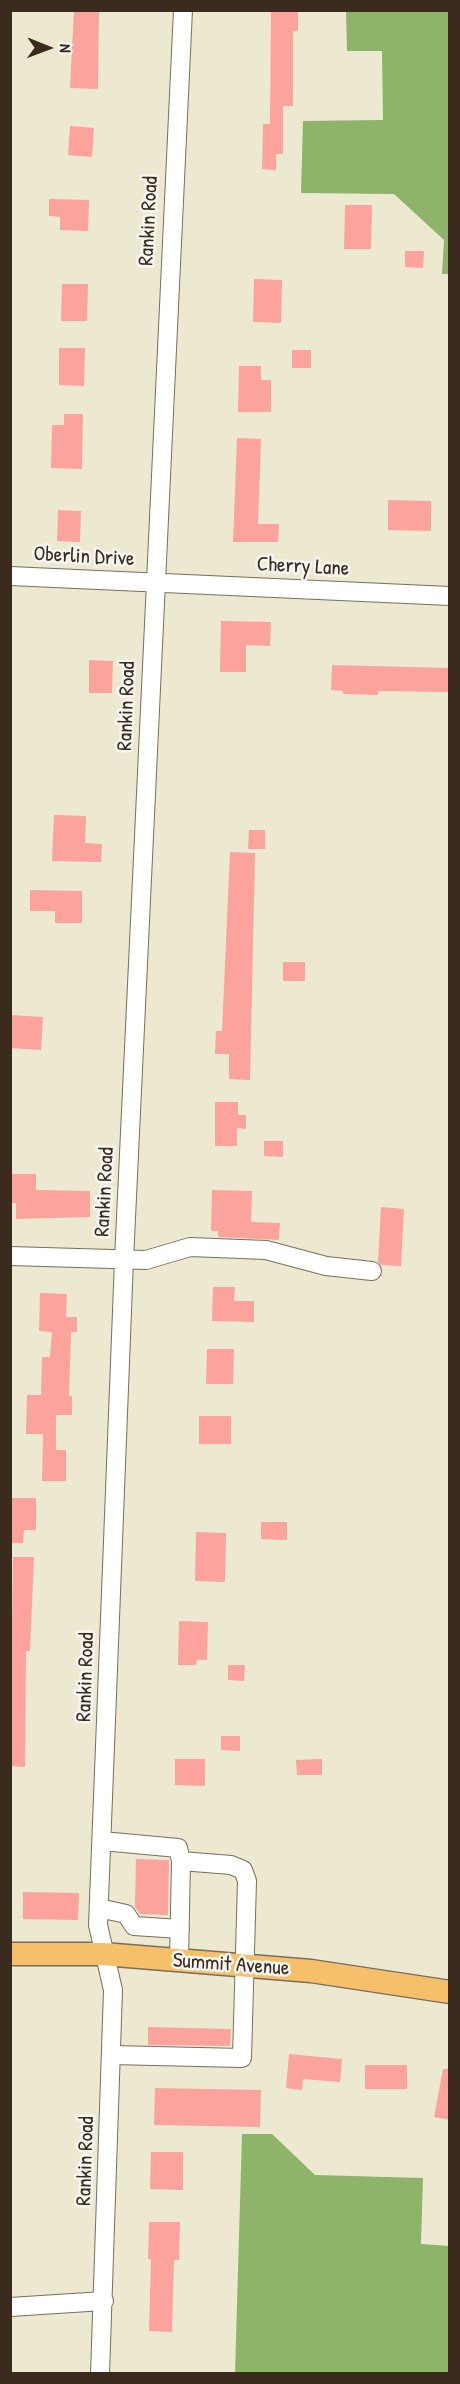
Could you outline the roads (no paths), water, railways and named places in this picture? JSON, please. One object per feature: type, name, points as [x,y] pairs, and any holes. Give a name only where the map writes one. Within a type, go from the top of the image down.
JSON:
[{"type":"main road","name":"Summit Avenue","points":[[10,1954],[103,1954],[311,1971],[450,1992]]},
{"type":"street","name":"Rankin Road","points":[[100,2373],[113,1990],[98,1926],[124,1260],[183,10]]},
{"type":"street","name":"Oberlin Drive","points":[[10,576],[155,583]]},
{"type":"street","name":"Cherry Lane","points":[[155,583],[450,596]]},
{"type":"street","points":[[10,1256],[146,1260],[190,1247],[266,1250],[326,1266],[372,1271]]},
{"type":"street","points":[[102,1841],[174,1846],[181,1853],[180,1962]]},
{"type":"street","points":[[111,2055],[242,2058],[247,1881],[243,1870],[231,1865],[181,1861]]},
{"type":"street","points":[[99,1908],[126,1914],[134,1926],[180,1929]]},
{"type":"street","points":[[10,2307],[104,2301]]}]
